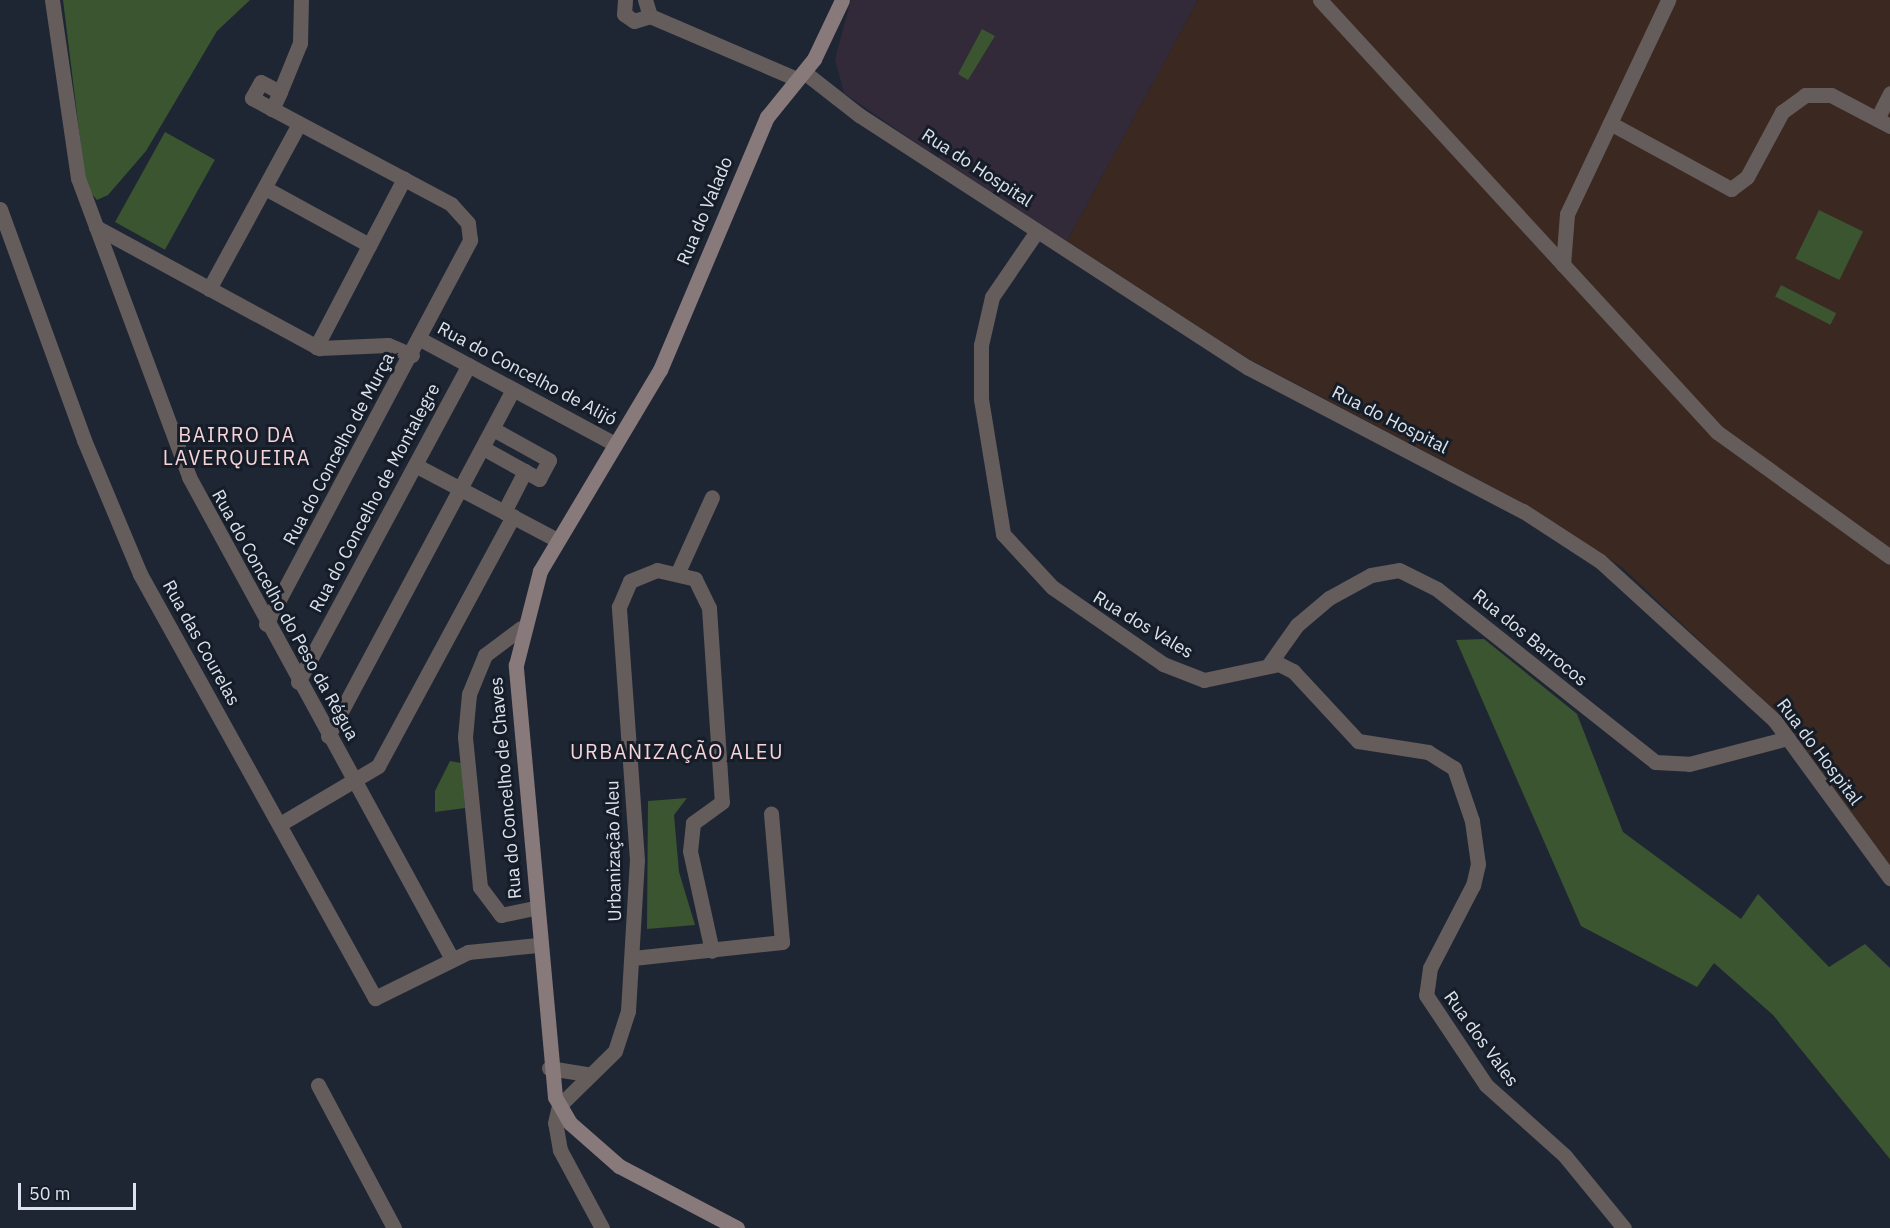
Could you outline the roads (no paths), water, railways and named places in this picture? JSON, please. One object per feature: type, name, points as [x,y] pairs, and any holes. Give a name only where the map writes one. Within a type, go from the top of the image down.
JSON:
[{"type":"street","name":"Rua do Concelho do Peso da Régua","points":[[52,0],[77,172],[189,477],[266,624],[452,959]]},
{"type":"street","points":[[272,109],[300,43],[301,0]]},
{"type":"street","name":"Rua do Hospital","points":[[626,0],[626,18],[650,16],[801,76],[1266,378],[1560,533],[1661,612],[1788,738],[1890,878]]},
{"type":"street","points":[[645,0],[650,16]]},
{"type":"street","name":"Rua do Valado","points":[[615,444],[669,352],[767,117],[801,76],[842,0]]},
{"type":"street","points":[[1320,0],[1723,438],[1890,557]]},
{"type":"street","points":[[1563,265],[1565,220],[1668,0]]},
{"type":"street","name":"Rua do Concelho de Murça","points":[[266,624],[466,254],[470,232],[451,204],[252,98],[261,82],[280,92]]},
{"type":"street","points":[[1610,123],[1731,189],[1744,182],[1779,116],[1800,98],[1831,95],[1884,122],[1890,93]]},
{"type":"street","points":[[209,289],[299,124]]},
{"type":"street","points":[[316,347],[404,179]]},
{"type":"street","points":[[265,188],[369,245]]},
{"type":"street","name":"Rua das Courelas","points":[[0,208],[84,440],[140,574],[375,998],[452,959]]},
{"type":"street","points":[[96,227],[316,347],[388,345],[411,355]]},
{"type":"street","name":"Rua dos Vales","points":[[1037,231],[1000,280],[982,336],[981,399],[1003,534],[1078,608],[1184,675],[1224,679],[1270,663],[1293,671],[1358,741],[1428,752],[1454,768],[1472,821],[1478,864],[1473,885],[1430,968],[1426,995],[1486,1085],[1565,1156],[1624,1228]]},
{"type":"street","name":"Rua do Concelho de Alijó","points":[[420,339],[615,444]]},
{"type":"street","name":"Rua do Concelho de Montalegre","points":[[298,682],[469,365]]},
{"type":"street","points":[[328,736],[462,490],[513,389]]},
{"type":"street","points":[[483,448],[539,479],[549,460],[493,429]]},
{"type":"street","name":"Rua do Concelho de Chaves","points":[[615,444],[557,540],[535,582],[521,628],[516,702],[549,1068],[559,1106],[573,1127],[588,1141],[640,1180],[736,1228]]},
{"type":"street","points":[[416,465],[557,540]]},
{"type":"street","points":[[280,824],[355,784],[378,766],[508,514],[525,471]]},
{"type":"street","points":[[712,497],[678,572],[695,579],[705,592],[711,623],[722,802],[693,823],[690,851],[712,951]]},
{"type":"street","name":"Rua dos Barrocos","points":[[1270,663],[1296,626],[1329,598],[1371,575],[1399,570],[1437,589],[1655,762],[1689,764],[1788,738]]},
{"type":"street","name":"Urbanização Aleu","points":[[559,1106],[588,1074],[604,1065],[620,1043],[633,958],[636,813],[620,607],[624,590],[637,575],[678,572]]},
{"type":"street","points":[[521,628],[485,655],[469,694],[465,737],[480,887],[501,915],[535,908]]},
{"type":"street","points":[[633,958],[782,942],[771,813]]},
{"type":"street","points":[[452,959],[476,950],[538,945]]},
{"type":"street","points":[[549,1068],[588,1074]]},
{"type":"street","points":[[318,1085],[394,1228]]},
{"type":"street","points":[[559,1106],[555,1131],[563,1157],[602,1228]]},
{"type":"street","points":[[563,1157],[573,1127]]},
{"type":"district","name":"BAIRRO DA LAVERQUEIRA","points":[[237,446]]},
{"type":"district","name":"URBANIZAÇÃO ALEU","points":[[677,751]]}]
